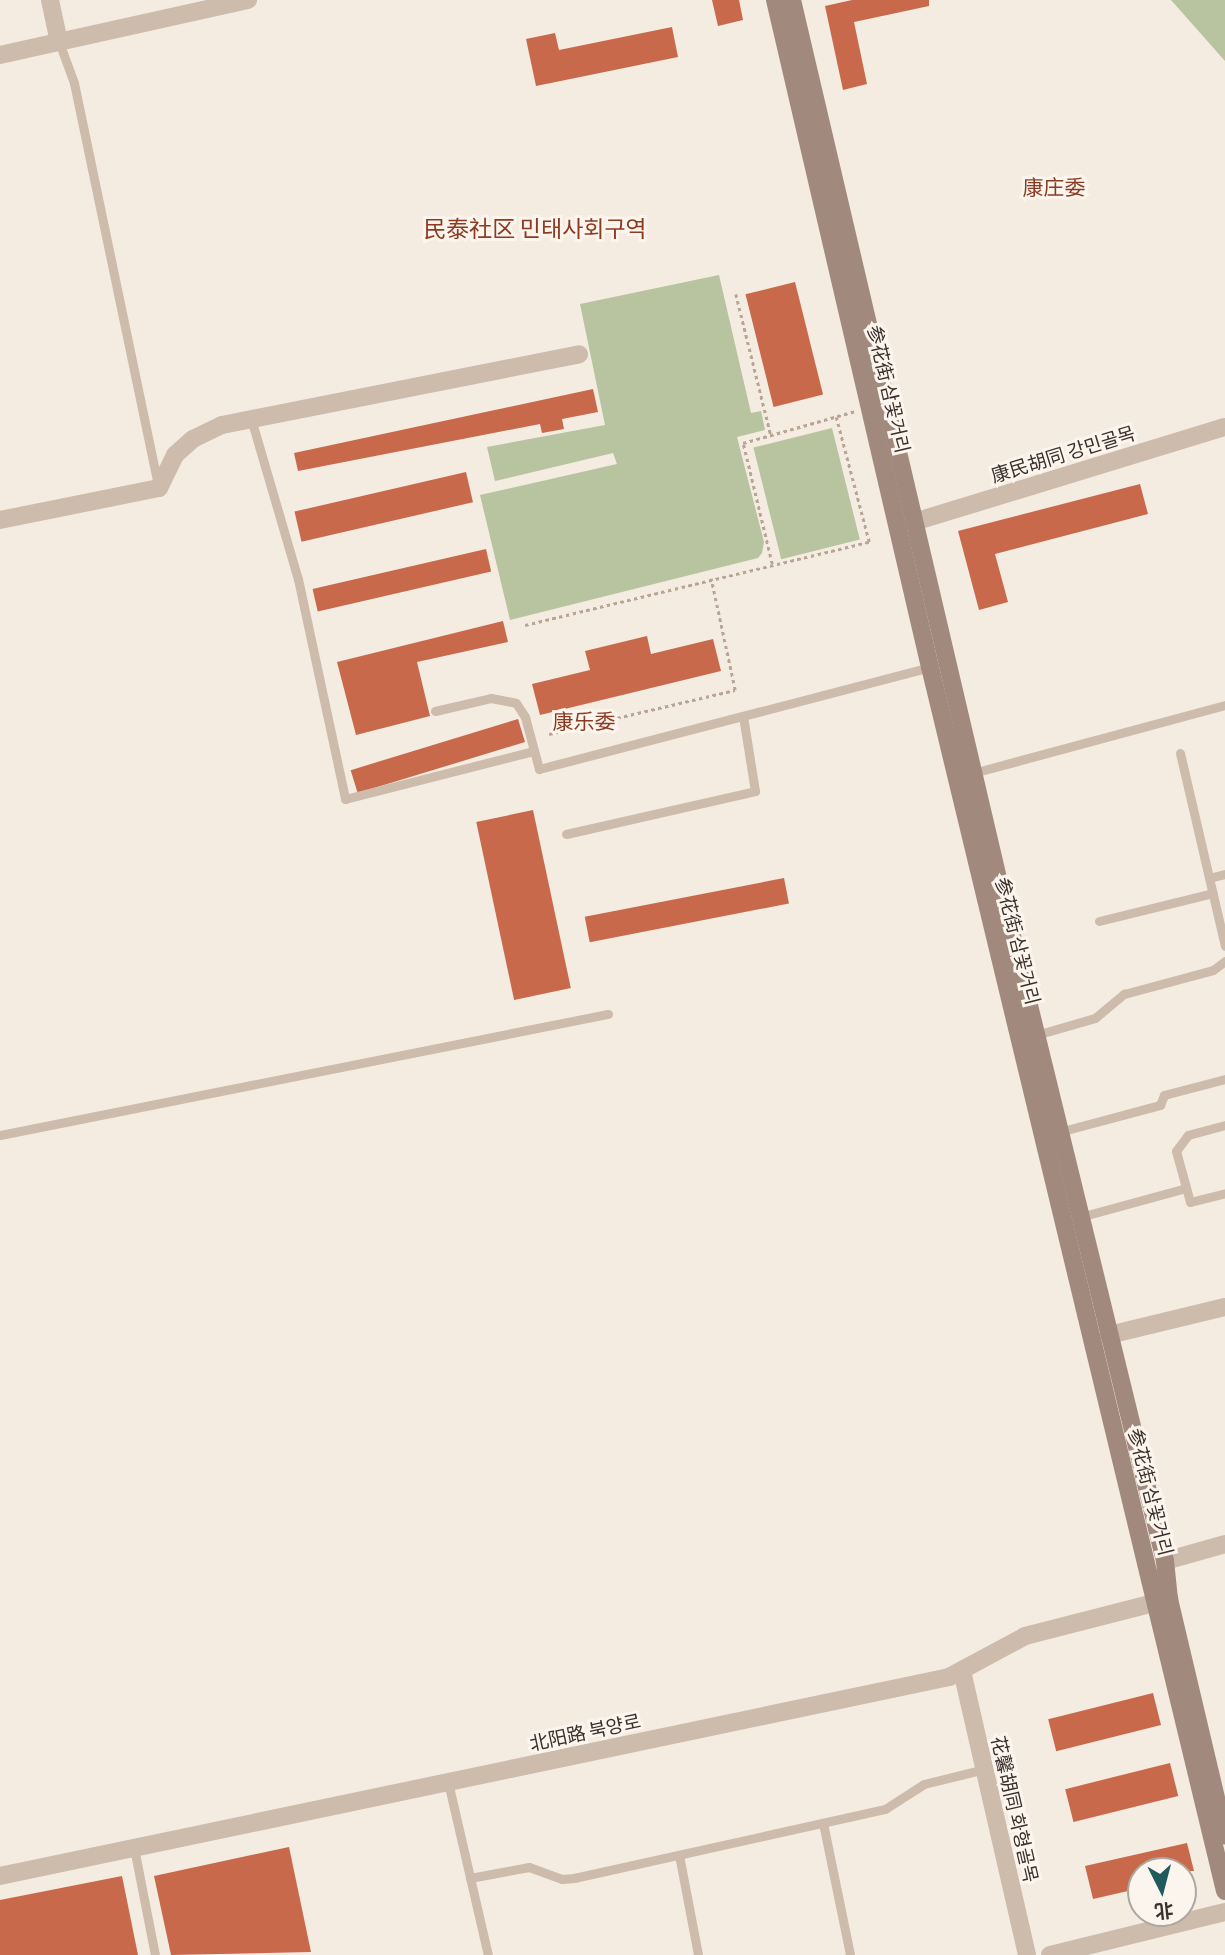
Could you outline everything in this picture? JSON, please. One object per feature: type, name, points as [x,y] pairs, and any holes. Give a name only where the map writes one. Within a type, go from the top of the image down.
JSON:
[{"type":"main road","name":"参花街 삼꽃거리","points":[[775,0],[872,407],[930,667],[1163,1601],[1225,1835]]},
{"type":"main road","name":"参花街 삼꽃거리","points":[[792,0],[1059,1132],[1166,1561],[1163,1601],[1225,1891]]},
{"type":"street","points":[[50,0],[59,42]]},
{"type":"street","points":[[0,55],[220,3],[248,0]]},
{"type":"street","points":[[0,520],[159,488],[175,455],[193,439],[222,425],[252,422],[579,354]]},
{"type":"street","name":"康民胡同 강민골목","points":[[914,522],[1225,427]]},
{"type":"street","points":[[1109,1335],[1225,1307]]},
{"type":"street","points":[[1166,1561],[1225,1544]]},
{"type":"street","name":"北阳路 북양로","points":[[0,1876],[962,1671],[1025,1636],[1163,1601]]},
{"type":"street","name":"花馨胡同 화형골목","points":[[962,1671],[1027,1955]]},
{"type":"street","points":[[1050,1955],[1225,1912]]},
{"type":"lane","points":[[59,42],[74,83],[159,488]]},
{"type":"lane","points":[[252,422],[298,579],[345,799],[534,751]]},
{"type":"lane","points":[[435,711],[506,699],[525,717],[539,769],[930,667]]},
{"type":"lane","points":[[973,773],[1225,705]]},
{"type":"lane","points":[[566,834],[755,791],[743,716]]},
{"type":"lane","points":[[1180,752],[1225,946]]},
{"type":"lane","points":[[1209,878],[1225,874]]},
{"type":"lane","points":[[1099,921],[1213,892]]},
{"type":"lane","points":[[1036,1035],[1095,1018],[1124,994],[1213,970],[1225,961]]},
{"type":"lane","points":[[0,1135],[608,1014]]},
{"type":"lane","points":[[1059,1132],[1160,1105],[1164,1095],[1225,1079]]},
{"type":"lane","points":[[1225,1125],[1188,1135],[1177,1151],[1190,1202],[1225,1193]]},
{"type":"lane","points":[[1080,1217],[1186,1188]]},
{"type":"lane","points":[[470,1878],[529,1867],[562,1879],[574,1878],[885,1809],[925,1784],[985,1769]]},
{"type":"lane","points":[[448,1782],[488,1955]]},
{"type":"lane","points":[[823,1823],[850,1955]]},
{"type":"lane","points":[[134,1848],[155,1955]]},
{"type":"lane","points":[[679,1855],[698,1955]]},
{"type":"path","points":[[736,294],[771,435]]},
{"type":"path","points":[[772,564],[743,443],[872,407]]},
{"type":"path","points":[[525,625],[869,542],[836,417]]},
{"type":"path","points":[[549,734],[735,690],[711,579]]},
{"type":"green space","points":[[1171,0],[1225,0],[1225,61]]},
{"type":"green space","points":[[719,275],[751,413],[761,411],[765,430],[737,437],[764,542],[762,553],[758,558],[510,620],[480,495],[617,464],[613,453],[495,481],[487,447],[605,425],[580,304]]},
{"type":"green space","points":[[832,428],[860,540],[781,559],[753,448]]},
{"type":"building","points":[[712,0],[739,0],[743,20],[718,26]]},
{"type":"building","points":[[852,0],[929,0],[929,6],[854,22],[867,84],[843,90],[825,6]]},
{"type":"building","points":[[672,27],[678,57],[536,86],[526,39],[555,33],[559,50]]},
{"type":"building","points":[[795,282],[823,395],[774,407],[746,294]]},
{"type":"building","points":[[593,389],[598,412],[562,419],[564,429],[542,433],[540,424],[298,471],[294,453]]},
{"type":"building","points":[[466,472],[473,502],[301,542],[295,512]]},
{"type":"building","points":[[1140,484],[1148,514],[995,554],[1008,602],[979,610],[958,531]]},
{"type":"building","points":[[486,549],[491,571],[318,611],[313,589]]},
{"type":"building","points":[[503,621],[508,642],[417,662],[430,716],[356,735],[337,662]]},
{"type":"building","points":[[647,636],[651,654],[713,639],[721,671],[540,715],[532,684],[590,670],[585,651]]},
{"type":"building","points":[[518,719],[525,742],[358,793],[351,770]]},
{"type":"building","points":[[533,810],[571,988],[514,1000],[476,822]]},
{"type":"building","points":[[784,878],[789,904],[590,942],[585,917]]},
{"type":"building","points":[[1153,1693],[1161,1725],[1056,1751],[1048,1719]]},
{"type":"building","points":[[1170,1763],[1178,1796],[1073,1822],[1065,1789]]},
{"type":"building","points":[[1187,1843],[1190,1857],[1127,1857],[1127,1891],[1093,1899],[1085,1866]]},
{"type":"building","points":[[289,1847],[311,1952],[171,1955],[154,1876]]},
{"type":"building","points":[[122,1876],[138,1955],[0,1955],[0,1900]]},
{"type":"district","name":"康庄委","points":[[1054,187]]},
{"type":"district","name":"民泰社区 민태사회구역","points":[[535,228]]},
{"type":"district","name":"康乐委","points":[[584,721]]}]
